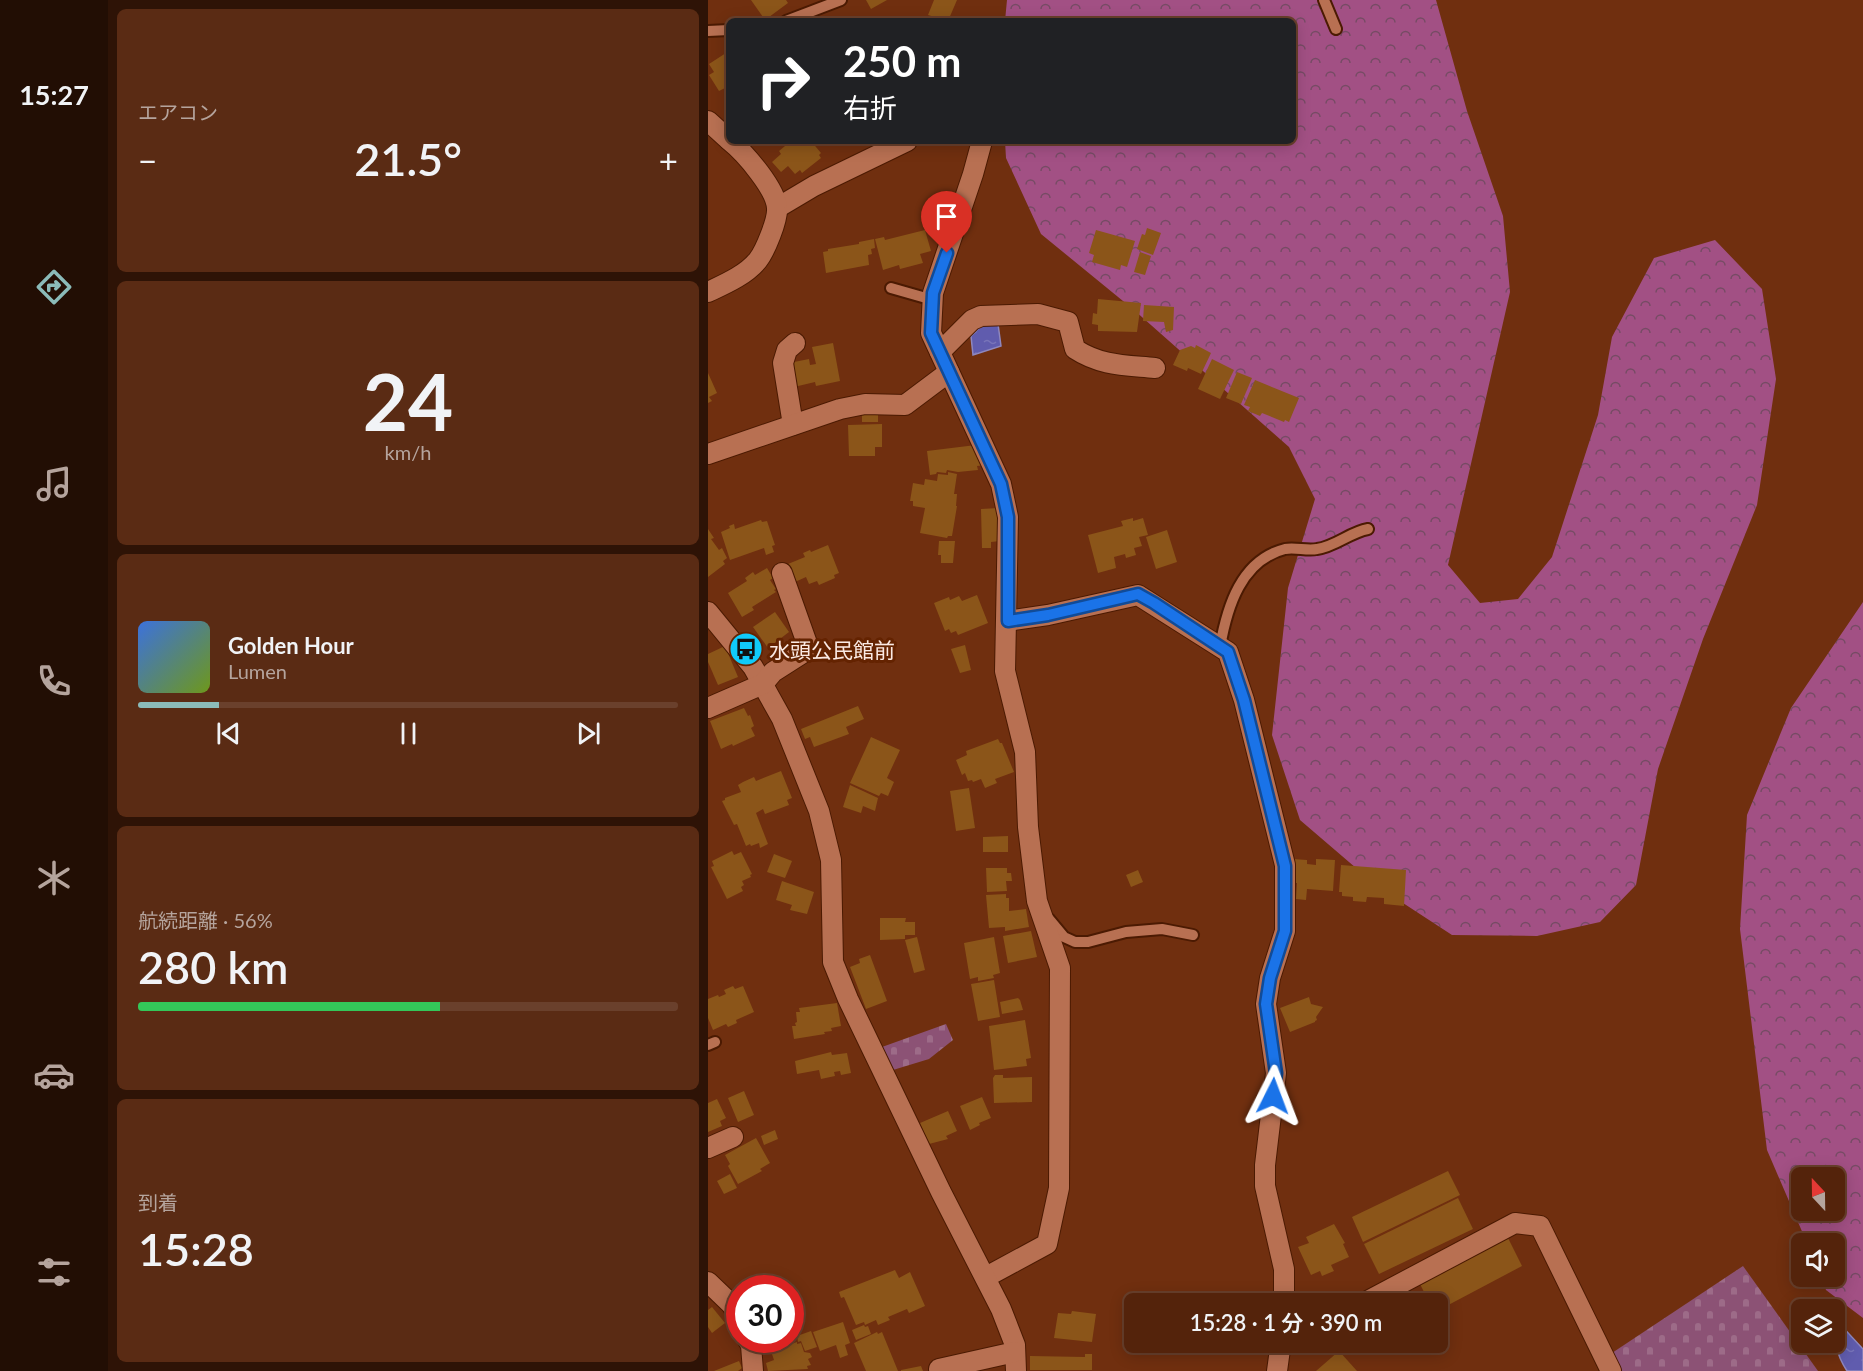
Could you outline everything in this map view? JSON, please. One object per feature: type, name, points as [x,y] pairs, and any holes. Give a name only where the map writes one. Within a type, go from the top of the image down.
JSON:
[{"type":"street","points":[[708,122],[726,138]]},
{"type":"street","points":[[708,292],[736,278],[758,261],[766,247],[777,208],[761,176],[744,152],[734,144]]},
{"type":"street","points":[[777,208],[814,186],[900,144]]},
{"type":"street","points":[[981,144],[933,293],[931,333],[1001,484],[1008,517],[1008,621],[1005,670],[1025,752],[1028,827],[1038,904],[1060,968],[1059,1188],[1047,1244],[986,1277]]},
{"type":"street","points":[[940,352],[972,320],[981,316],[1038,314],[1068,322],[1075,349],[1087,356],[1105,363],[1155,368]]},
{"type":"street","points":[[793,425],[783,363],[787,350],[795,343]]},
{"type":"street","points":[[708,453],[840,409],[865,405],[905,405],[949,372]]},
{"type":"street","points":[[708,708],[763,684],[773,672],[809,649],[782,573]]},
{"type":"street","points":[[1008,621],[1048,615],[1138,594],[1228,652],[1244,700],[1285,866],[1285,931],[1270,978],[1266,1004],[1276,1073],[1265,1165],[1265,1186],[1284,1269],[1284,1293]]},
{"type":"street","points":[[708,612],[753,667],[782,719],[819,812],[831,860],[833,962],[848,999],[930,1170],[986,1277],[1015,1345],[1016,1361],[939,1370]]},
{"type":"street","points":[[708,1148],[733,1137]]},
{"type":"street","points":[[1383,1293],[1515,1223],[1539,1226],[1611,1371]]},
{"type":"street","points":[[711,1291],[726,1301]]},
{"type":"street","points":[[752,1353],[753,1371]]},
{"type":"street","points":[[1277,1371],[1279,1353]]},
{"type":"lane","points":[[794,18],[841,0]]},
{"type":"lane","points":[[1323,0],[1336,29]]},
{"type":"lane","points":[[708,31],[726,30]]},
{"type":"lane","points":[[891,288],[933,300]]},
{"type":"lane","points":[[1220,647],[1224,620],[1240,583],[1252,567],[1263,559],[1286,549],[1318,549],[1358,531],[1368,529]]},
{"type":"lane","points":[[1038,904],[1064,938],[1075,942],[1088,942],[1126,932],[1162,929],[1193,935]]},
{"type":"green space","points":[[1007,0],[1436,0],[1467,111],[1503,216],[1510,292],[1448,565],[1480,603],[1518,599],[1552,557],[1598,415],[1612,337],[1654,258],[1715,240],[1762,289],[1776,379],[1757,505],[1703,639],[1658,769],[1636,885],[1600,922],[1537,936],[1452,935],[1377,886],[1300,820],[1272,735],[1288,588],[1315,499],[1289,447],[1134,310],[1041,234],[1006,158],[1005,144],[1296,144],[1296,18],[1005,18]]},
{"type":"green space","points":[[1863,602],[1863,1318],[1845,1304],[1845,1299],[1838,1299],[1825,1287],[1845,1287],[1845,1233],[1803,1233],[1798,1221],[1845,1221],[1845,1167],[1791,1167],[1791,1206],[1767,1150],[1740,929],[1747,815],[1791,708]]},
{"type":"green space","points":[[946,1024],[953,1040],[929,1059],[893,1070],[882,1047]]},
{"type":"green space","points":[[1743,1266],[1791,1333],[1791,1353],[1805,1353],[1818,1371],[1611,1371],[1612,1353]]},
{"type":"water","points":[[998,324],[1001,346],[973,355],[971,336],[981,326]]},
{"type":"water","points":[[1845,1330],[1863,1349],[1863,1371],[1847,1371],[1838,1353],[1845,1353]]},
{"type":"building","points":[[751,0],[786,0],[788,3],[768,18],[764,18]]},
{"type":"building","points":[[866,0],[887,0],[871,9]]},
{"type":"building","points":[[934,0],[957,0],[949,18],[928,15]]},
{"type":"building","points":[[726,53],[726,90],[719,91],[709,75],[714,72],[709,64]]},
{"type":"building","points":[[787,144],[814,144],[821,153],[819,155],[821,158],[802,173],[800,170],[795,174],[788,166],[781,172],[772,162],[781,154],[779,151]]},
{"type":"building","points":[[1147,228],[1161,233],[1153,255],[1137,249],[1142,234],[1145,235]]},
{"type":"building","points":[[925,230],[931,251],[920,254],[923,263],[900,269],[899,265],[883,270],[875,239],[884,237],[885,240]]},
{"type":"building","points":[[1096,230],[1135,241],[1127,267],[1121,265],[1120,270],[1092,262],[1094,255],[1089,253]]},
{"type":"building","points":[[874,239],[875,248],[871,249],[872,254],[868,255],[869,265],[826,273],[823,252]]},
{"type":"building","points":[[1140,252],[1151,256],[1145,275],[1134,272]]},
{"type":"building","points":[[1098,299],[1141,303],[1137,332],[1098,331],[1098,325],[1092,324],[1093,313],[1097,314]]},
{"type":"building","points":[[1144,305],[1174,307],[1173,330],[1166,332],[1164,322],[1143,321]]},
{"type":"building","points":[[833,343],[840,381],[816,386],[815,382],[794,387],[789,363],[809,359],[810,365],[816,364],[812,347]]},
{"type":"building","points":[[1196,345],[1211,353],[1201,374],[1173,365],[1180,350],[1191,346],[1195,348]]},
{"type":"building","points":[[1212,359],[1234,370],[1220,399],[1198,389]]},
{"type":"building","points":[[1237,372],[1252,378],[1241,404],[1226,398]]},
{"type":"building","points":[[708,373],[717,393],[709,397],[712,401],[708,403]]},
{"type":"building","points":[[1255,380],[1299,398],[1289,422],[1248,411],[1250,407],[1244,405]]},
{"type":"building","points":[[862,410],[878,410],[878,422],[862,422]]},
{"type":"building","points":[[882,424],[882,447],[875,447],[875,456],[849,456],[848,425]]},
{"type":"building","points":[[976,445],[986,465],[977,466],[978,470],[958,472],[947,470],[946,473],[937,472],[930,475],[927,451]]},
{"type":"building","points":[[948,472],[957,474],[954,494],[957,494],[957,506],[952,536],[947,538],[920,533],[925,508],[913,506],[913,501],[910,501],[913,483],[924,485],[925,479],[937,481],[938,474],[948,475]]},
{"type":"building","points":[[999,508],[1000,541],[991,542],[991,548],[982,548],[981,509]]},
{"type":"building","points":[[1133,518],[1133,521],[1143,518],[1148,535],[1139,537],[1142,546],[1134,548],[1136,555],[1126,558],[1125,554],[1114,557],[1116,568],[1098,573],[1088,535],[1123,526],[1121,521]]},
{"type":"building","points":[[761,520],[762,522],[767,521],[775,545],[772,546],[774,552],[766,555],[764,548],[730,560],[721,532],[734,524],[735,529]]},
{"type":"building","points":[[708,529],[714,538],[711,539],[719,550],[722,548],[727,558],[723,561],[725,564],[708,577]]},
{"type":"building","points":[[1167,530],[1177,562],[1156,569],[1146,537]]},
{"type":"building","points":[[939,541],[955,541],[953,563],[941,563],[941,555],[938,555]]},
{"type":"building","points":[[828,545],[839,573],[834,575],[835,578],[819,585],[817,581],[809,584],[806,577],[795,582],[788,564],[805,557],[803,553]]},
{"type":"building","points":[[767,568],[773,578],[770,580],[776,592],[752,607],[754,610],[742,617],[728,593],[747,581],[745,578],[753,572],[755,575]]},
{"type":"building","points":[[977,595],[988,623],[958,635],[956,631],[951,633],[949,629],[945,631],[934,603],[959,596],[962,601]]},
{"type":"building","points":[[775,612],[789,632],[768,648],[753,627]]},
{"type":"building","points":[[965,645],[971,670],[960,673],[951,649]]},
{"type":"building","points":[[725,646],[738,677],[718,685],[708,662],[708,654]]},
{"type":"building","points":[[858,706],[864,719],[846,727],[849,734],[814,747],[810,737],[805,739],[801,729]]},
{"type":"building","points":[[744,708],[748,716],[750,715],[754,726],[751,728],[755,736],[721,749],[710,721]]},
{"type":"building","points":[[871,737],[900,750],[887,778],[894,782],[888,796],[881,793],[879,796],[850,783]]},
{"type":"building","points":[[998,739],[1002,743],[1014,772],[995,779],[997,783],[985,788],[981,779],[968,781],[965,773],[962,775],[956,760],[967,755],[966,751]]},
{"type":"building","points":[[781,771],[792,798],[787,800],[789,805],[765,814],[763,809],[756,813],[768,844],[760,848],[759,843],[746,846],[737,824],[734,825],[722,801],[741,792],[738,785],[743,782],[754,777],[756,781]]},
{"type":"building","points":[[850,785],[878,798],[875,811],[863,806],[861,813],[843,807]]},
{"type":"building","points":[[969,788],[975,828],[956,831],[950,791]]},
{"type":"building","points":[[1008,836],[1008,852],[983,852],[983,837]]},
{"type":"building","points":[[732,851],[734,855],[741,852],[752,874],[751,877],[742,881],[743,891],[727,899],[711,867],[714,866],[712,861]]},
{"type":"building","points":[[774,854],[792,861],[785,878],[767,872]]},
{"type":"building","points":[[1293,859],[1307,860],[1307,864],[1316,865],[1316,859],[1335,860],[1333,891],[1307,889],[1306,900],[1296,899],[1297,883],[1291,883]]},
{"type":"building","points":[[1341,865],[1406,870],[1404,906],[1384,904],[1384,898],[1367,897],[1366,902],[1353,901],[1353,897],[1342,896],[1342,892],[1339,892]]},
{"type":"building","points":[[986,868],[1007,868],[1007,873],[1011,873],[1012,881],[1006,881],[1007,891],[987,892]]},
{"type":"building","points":[[1138,870],[1143,882],[1131,887],[1126,875]]},
{"type":"building","points":[[782,881],[814,892],[807,914],[790,910],[792,905],[776,900]]},
{"type":"building","points":[[1006,894],[1006,898],[1009,898],[1009,911],[1026,909],[1029,927],[1005,931],[1005,927],[989,928],[986,895]]},
{"type":"building","points":[[880,918],[906,918],[905,922],[915,922],[915,935],[905,935],[905,939],[880,940]]},
{"type":"building","points":[[1031,931],[1037,957],[1008,963],[1003,936]]},
{"type":"building","points":[[917,937],[925,970],[914,973],[905,940]]},
{"type":"building","points":[[994,937],[1000,973],[993,975],[994,978],[978,981],[978,977],[970,979],[964,943]]},
{"type":"building","points":[[870,955],[887,1001],[866,1009],[850,967],[860,963],[859,959]]},
{"type":"building","points":[[994,980],[1000,1017],[978,1021],[971,984]]},
{"type":"building","points":[[733,986],[735,989],[743,986],[754,1012],[736,1020],[737,1023],[728,1027],[726,1024],[713,1030],[708,1018],[708,999],[726,994],[724,990]]},
{"type":"building","points":[[1309,997],[1311,1004],[1323,1007],[1316,1017],[1317,1020],[1290,1032],[1280,1008]]},
{"type":"building","points":[[1018,998],[1023,1010],[1002,1014],[1000,1002]]},
{"type":"building","points":[[837,1003],[841,1026],[831,1028],[832,1031],[824,1032],[825,1034],[794,1039],[792,1026],[796,1026],[796,1012],[800,1012],[799,1008]]},
{"type":"building","points":[[1025,1020],[1031,1058],[1026,1059],[1027,1066],[994,1070],[989,1026]]},
{"type":"building","points":[[831,1052],[832,1055],[847,1053],[851,1073],[841,1075],[840,1071],[834,1072],[835,1076],[821,1079],[819,1070],[797,1074],[795,1061]]},
{"type":"building","points":[[995,1075],[1003,1075],[1003,1078],[1032,1077],[1032,1102],[994,1103],[993,1078]]},
{"type":"building","points":[[744,1091],[754,1115],[738,1122],[728,1098]]},
{"type":"building","points":[[982,1097],[991,1118],[970,1130],[960,1106]]},
{"type":"building","points":[[717,1099],[726,1118],[720,1121],[722,1126],[708,1132],[708,1103]]},
{"type":"building","points":[[948,1111],[957,1131],[946,1136],[948,1139],[929,1144],[920,1123]]},
{"type":"building","points":[[775,1130],[778,1139],[764,1145],[761,1136]]},
{"type":"building","points":[[756,1138],[770,1163],[760,1169],[762,1171],[738,1184],[725,1155]]},
{"type":"building","points":[[1448,1171],[1460,1195],[1363,1242],[1352,1217]]},
{"type":"building","points":[[730,1174],[737,1188],[724,1194],[717,1181]]},
{"type":"building","points":[[1458,1198],[1473,1229],[1379,1274],[1364,1244]]},
{"type":"building","points":[[1334,1224],[1345,1243],[1343,1244],[1349,1257],[1331,1265],[1334,1271],[1322,1276],[1320,1271],[1311,1275],[1298,1247],[1309,1243],[1306,1237]]},
{"type":"building","points":[[1508,1238],[1522,1266],[1448,1305],[1448,1293],[1424,1293],[1420,1284]]},
{"type":"building","points":[[895,1270],[899,1278],[910,1272],[925,1306],[909,1313],[907,1309],[888,1317],[890,1320],[878,1325],[876,1320],[865,1325],[864,1322],[856,1325],[844,1297],[841,1298],[839,1292]]},
{"type":"building","points":[[712,1307],[725,1323],[712,1333],[708,1327],[708,1310]]},
{"type":"building","points":[[1072,1311],[1096,1314],[1092,1342],[1054,1338],[1058,1313],[1071,1314]]},
{"type":"building","points":[[843,1322],[850,1343],[845,1345],[848,1355],[840,1358],[836,1345],[820,1351],[813,1332]]},
{"type":"building","points":[[864,1325],[868,1326],[871,1334],[856,1340],[852,1330]]},
{"type":"building","points":[[811,1331],[817,1347],[805,1351],[804,1334]]},
{"type":"building","points":[[877,1332],[878,1334],[882,1332],[898,1371],[866,1371],[854,1343]]},
{"type":"building","points":[[804,1352],[810,1353],[812,1357],[808,1359],[811,1365],[807,1366],[808,1369],[768,1371],[766,1363],[774,1360],[772,1353]]},
{"type":"building","points":[[1337,1353],[1341,1353],[1357,1371],[1316,1371]]},
{"type":"building","points":[[1085,1354],[1092,1354],[1092,1370],[1030,1370],[1030,1356],[1085,1357]]},
{"type":"building","points":[[739,1361],[742,1368],[738,1371],[714,1371]]},
{"type":"building","points":[[921,1366],[923,1371],[901,1371],[901,1370]]},
{"type":"place","name":"水頭公民館前","points":[[746,649]]},
{"type":"route","points":[[947,253],[933,293],[931,333],[1001,484],[1008,517],[1008,621],[1048,615],[1138,594],[1228,652],[1244,700],[1285,866],[1285,931],[1270,978],[1266,1004],[1276,1073],[1273,1096]]}]
